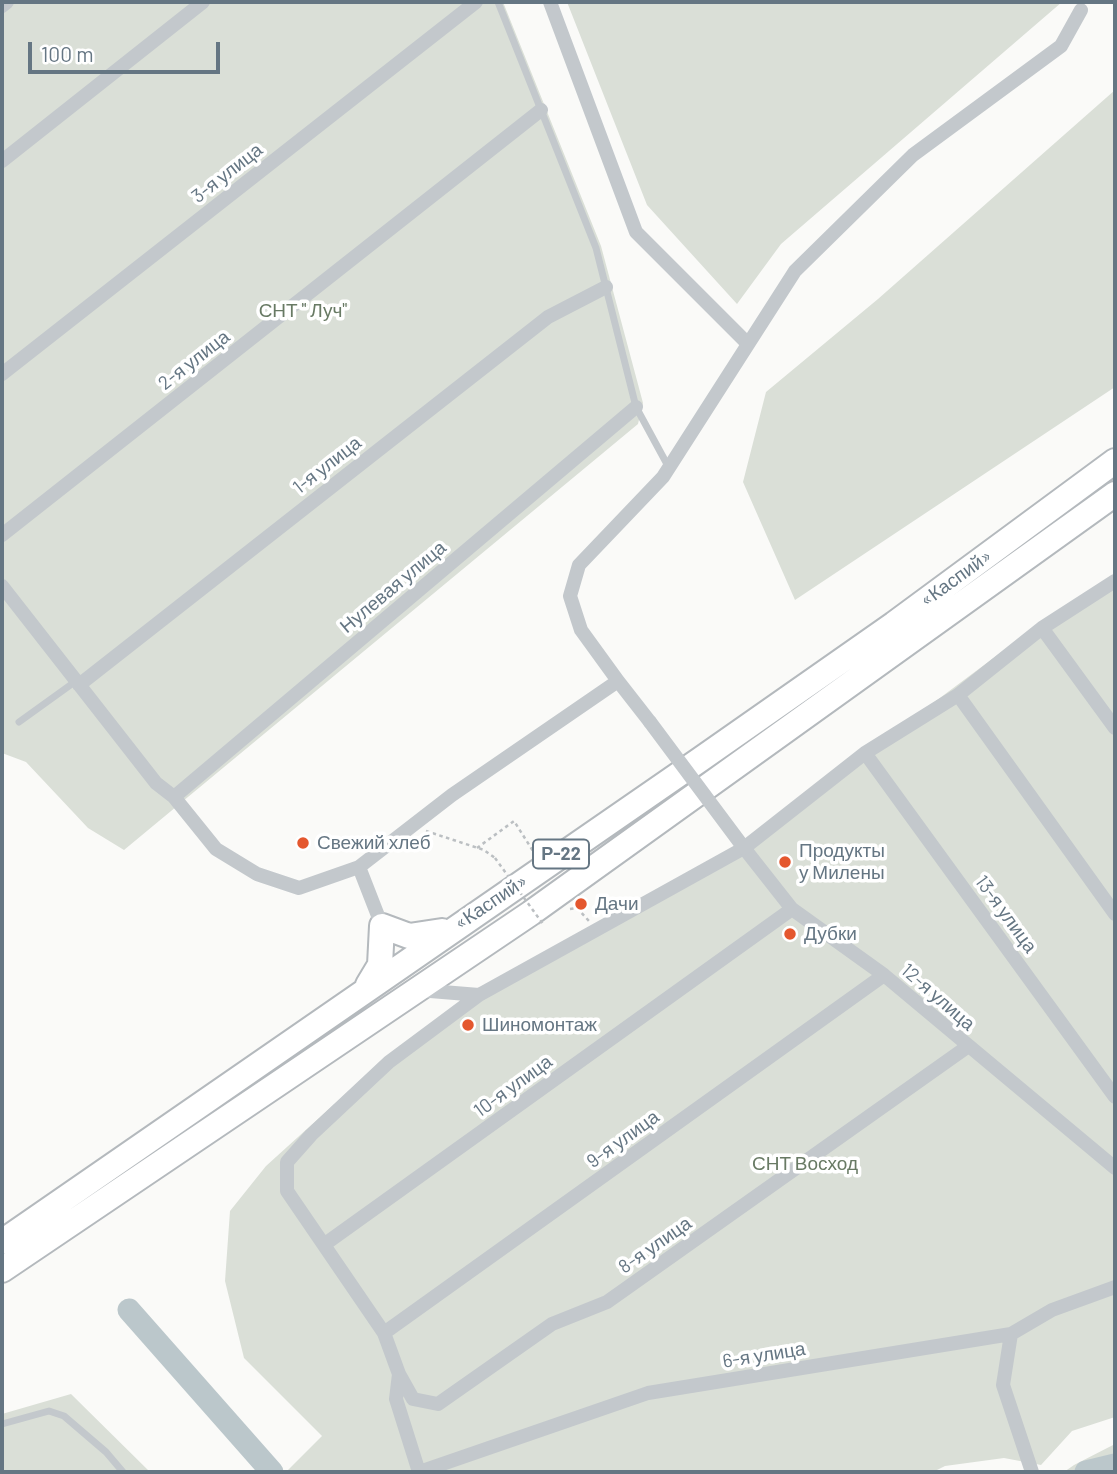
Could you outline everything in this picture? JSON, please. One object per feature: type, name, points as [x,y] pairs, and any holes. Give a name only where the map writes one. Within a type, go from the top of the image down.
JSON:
[{"type":"highway","name":"«Каспий»","points":[[2,1242],[883,632],[1115,461]]},
{"type":"highway","name":"«Каспий»","points":[[2,1270],[416,990],[696,796],[1115,494]]},
{"type":"highway","points":[[367,988],[380,965],[382,926],[409,936],[450,930]]},
{"type":"street","points":[[2,6],[7,2]]},
{"type":"street","points":[[2,161],[203,2]]},
{"type":"street","name":"3-я улица","points":[[2,374],[476,2]]},
{"type":"street","points":[[550,2],[636,232],[748,344]]},
{"type":"street","name":"12-я улица","points":[[1079,6],[1061,46],[913,155],[794,271],[669,468],[579,565],[570,596],[582,630],[618,681],[792,909],[884,975],[1115,1168]]},
{"type":"street","name":"2-я улица","points":[[2,536],[541,110]]},
{"type":"street","name":"1-я улица","points":[[77,683],[548,317],[606,287]]},
{"type":"street","name":"Нулевая улица","points":[[174,797],[636,407]]},
{"type":"street","name":"8-я улица","points":[[967,1047],[607,1302],[552,1324],[438,1404],[413,1399],[399,1374],[384,1333],[287,1191],[287,1163],[311,1135],[389,1062],[479,995],[744,848],[866,753],[958,695],[1042,628],[1115,581]]},
{"type":"street","points":[[2,586],[156,783],[174,797],[216,849],[257,874],[299,888],[359,867],[414,822],[618,681]]},
{"type":"street","points":[[1042,628],[1115,728]]},
{"type":"street","points":[[958,695],[1115,914]]},
{"type":"street","name":"13-я улица","points":[[866,753],[1115,1097]]},
{"type":"street","points":[[359,867],[382,926]]},
{"type":"street","name":"10-я улица","points":[[325,1244],[792,909]]},
{"type":"street","name":"9-я улица","points":[[384,1333],[884,975]]},
{"type":"street","points":[[416,990],[479,995]]},
{"type":"street","name":"6-я улица","points":[[399,1374],[396,1399],[419,1472],[648,1393],[1011,1334],[1052,1310],[1115,1287]]},
{"type":"street","points":[[1011,1334],[1003,1385],[1032,1472]]},
{"type":"lane","points":[[498,2],[596,248],[636,407],[669,468]]},
{"type":"lane","points":[[19,722],[77,683]]},
{"type":"lane","points":[[2,1424],[49,1411],[64,1416],[106,1452],[123,1472]]},
{"type":"path","points":[[477,848],[514,821],[533,851]]},
{"type":"path","points":[[414,822],[425,831],[477,848],[495,858],[543,925]]},
{"type":"path","points":[[572,908],[577,908],[586,918]]},
{"type":"green space","name":"СНТ \" Луч\"","points":[[2,2],[503,2],[601,246],[643,403],[638,424],[124,850],[88,828],[26,762],[2,753]]},
{"type":"green space","points":[[567,2],[1062,2],[781,244],[737,304],[647,205]]},
{"type":"green space","points":[[1115,90],[1115,387],[795,600],[743,482],[766,392],[878,299]]},
{"type":"green space","name":"СНТ Восход","points":[[1115,574],[1115,1417],[1072,1431],[1041,1465],[1004,1458],[945,1466],[933,1472],[286,1472],[322,1436],[244,1358],[225,1281],[230,1211],[266,1166],[383,1060],[478,989],[728,856],[1035,627]]},
{"type":"green space","points":[[71,1394],[150,1472],[2,1472],[2,1414]]},
{"type":"green space","points":[[1115,1444],[1115,1472],[1064,1472],[1074,1465]]},
{"type":"waterway","points":[[129,1310],[272,1472]]},
{"type":"waterway","points":[[1086,1472],[1115,1465]]},
{"type":"place","name":"Свежий хлеб","points":[[303,843]]},
{"type":"place","name":"Продукты у Милены","points":[[785,862]]},
{"type":"place","name":"Дачи","points":[[581,904]]},
{"type":"place","name":"Дубки","points":[[790,934]]},
{"type":"place","name":"Шиномонтаж","points":[[468,1025]]}]
